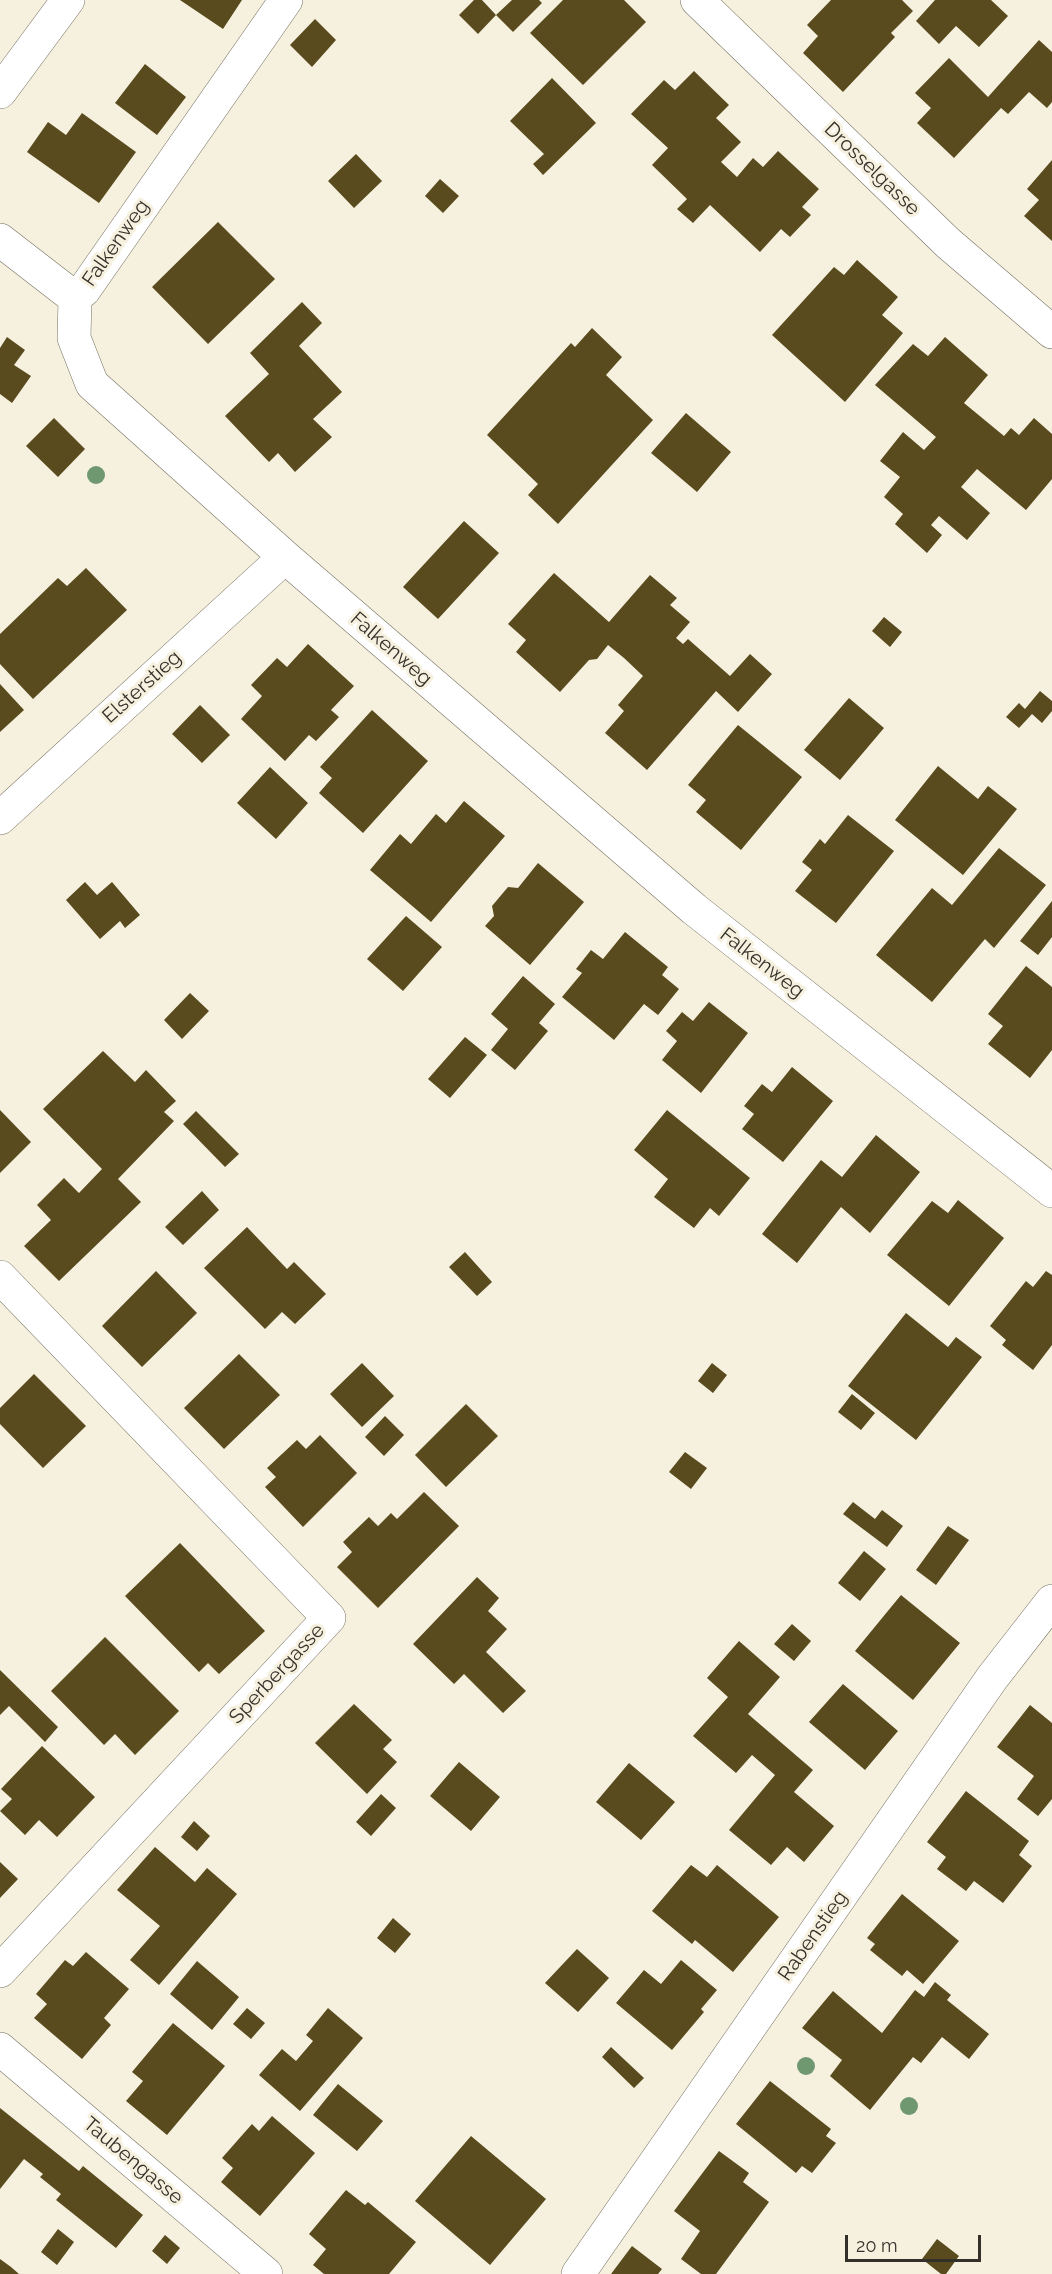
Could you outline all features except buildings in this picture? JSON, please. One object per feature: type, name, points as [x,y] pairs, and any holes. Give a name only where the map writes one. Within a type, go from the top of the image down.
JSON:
[{"type":"street","points":[[0,92],[68,0]]},
{"type":"street","name":"Falkenweg","points":[[286,0],[84,290],[75,298],[74,338],[92,384],[285,557],[694,909],[1052,1191]]},
{"type":"street","name":"Drosselgasse","points":[[697,0],[948,243],[1052,332]]},
{"type":"street","points":[[0,240],[75,298]]},
{"type":"street","name":"Elsterstieg","points":[[0,818],[285,557]]},
{"type":"street","name":"Sperbergasse","points":[[0,1277],[329,1618],[0,1971]]},
{"type":"street","name":"Rabenstieg","points":[[578,2274],[992,1678],[1052,1601]]},
{"type":"street","name":"Taubengasse","points":[[0,2049],[266,2274]]}]
